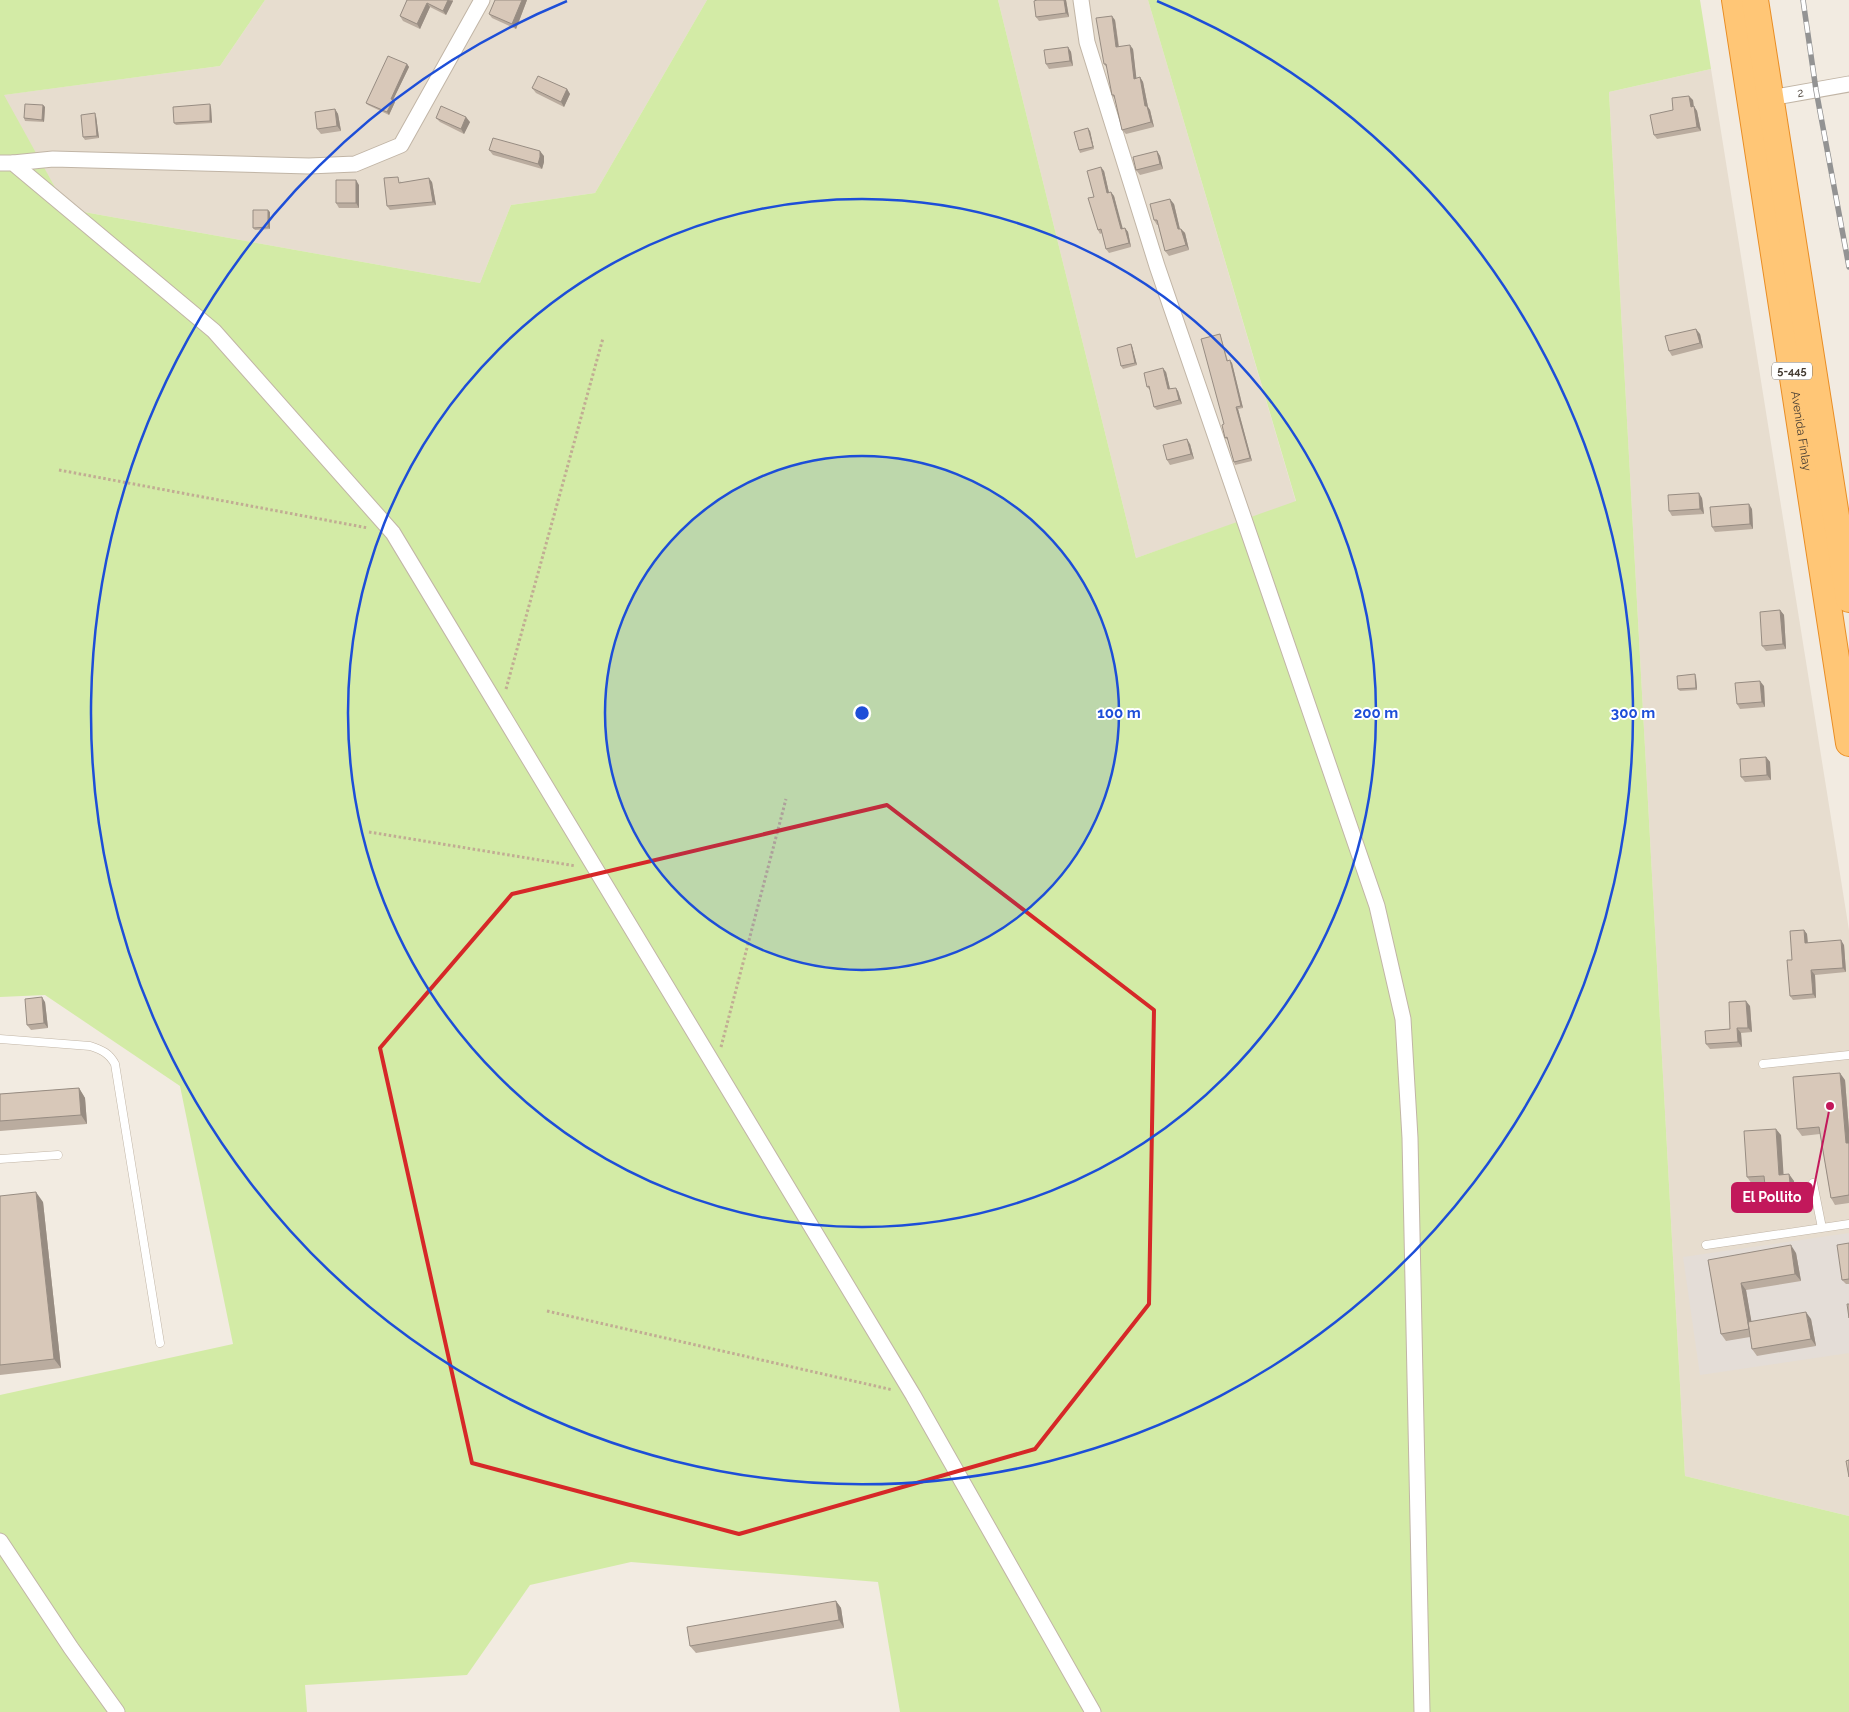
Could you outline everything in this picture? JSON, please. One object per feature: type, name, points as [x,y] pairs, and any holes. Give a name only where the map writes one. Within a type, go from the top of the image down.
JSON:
[{"type":"highway","name":"Avenida Finlay","points":[[1735,0],[1761,99],[1849,599]]},
{"type":"highway","name":"Avenida Finlay","points":[[1755,0],[1761,99],[1849,743]]},
{"type":"street","points":[[7,163],[53,159],[309,166],[355,164],[401,145],[482,0]]},
{"type":"street","points":[[1081,0],[1088,42],[1157,266],[1376,906],[1403,1020],[1410,1138],[1422,1712]]},
{"type":"street","name":"2","points":[[1761,99],[1849,84]]},
{"type":"street","points":[[7,163],[214,331],[393,533],[913,1395],[1093,1712]]},
{"type":"street","points":[[0,1541],[71,1648],[117,1712]]},
{"type":"lane","points":[[0,1039],[90,1046],[101,1049],[110,1055],[115,1064],[160,1343]]},
{"type":"lane","points":[[1763,1064],[1849,1055]]},
{"type":"lane","points":[[0,1159],[58,1155]]},
{"type":"lane","points":[[1813,1183],[1822,1228]]},
{"type":"lane","points":[[1706,1245],[1849,1224]]},
{"type":"path","points":[[500,710],[602,338]]},
{"type":"path","points":[[59,470],[393,533]]},
{"type":"path","points":[[716,1068],[786,799]]},
{"type":"path","points":[[369,832],[596,869]]},
{"type":"path","points":[[547,1311],[913,1395]]},
{"type":"highlighted area","points":[[887,805],[1154,1010],[1149,1304],[1035,1449],[739,1534],[472,1463],[380,1048],[512,894]]},
{"type":"shaded area","points":[[265,0],[707,0],[595,193],[511,205],[480,283],[67,209],[3,95],[220,66]]},
{"type":"shaded area","points":[[998,0],[1148,0],[1296,502],[1136,558]]},
{"type":"shaded area","points":[[1711,69],[1849,930],[1849,1516],[1685,1476],[1609,92]]},
{"type":"shaded area","points":[[1849,1233],[1849,1353],[1700,1375],[1683,1257]]},
{"type":"green space","points":[[0,0],[265,0],[220,66],[4,95],[67,209],[480,283],[511,205],[595,193],[707,0],[998,0],[1136,558],[1296,501],[1148,0],[1700,0],[1711,69],[1609,92],[1685,1476],[1849,1516],[1849,1712],[900,1712],[878,1582],[631,1562],[530,1585],[467,1675],[305,1685],[307,1712],[0,1712],[0,1395],[233,1344],[180,1086],[45,995],[0,997]]},
{"type":"building","points":[[407,0],[448,0],[443,11],[427,3],[417,24],[400,16]]},
{"type":"building","points":[[495,0],[522,0],[512,24],[489,14]]},
{"type":"building","points":[[1064,0],[1066,13],[1036,17],[1034,1]]},
{"type":"building","points":[[1112,16],[1116,47],[1130,45],[1134,79],[1140,77],[1145,106],[1147,106],[1151,122],[1122,130],[1106,64],[1104,64],[1096,18]]},
{"type":"building","points":[[1068,47],[1070,61],[1046,64],[1044,50]]},
{"type":"building","points":[[388,56],[407,64],[387,112],[366,103]]},
{"type":"building","points":[[538,76],[567,89],[561,102],[532,88]]},
{"type":"building","points":[[1689,96],[1691,107],[1694,106],[1697,127],[1654,135],[1650,115],[1673,110],[1672,98]]},
{"type":"building","points":[[25,104],[43,105],[42,120],[24,118]]},
{"type":"building","points":[[210,104],[210,121],[174,123],[173,107]]},
{"type":"building","points":[[441,106],[466,117],[461,129],[436,118]]},
{"type":"building","points":[[335,109],[337,126],[317,129],[315,112]]},
{"type":"building","points":[[95,113],[97,136],[83,137],[81,115]]},
{"type":"building","points":[[1088,128],[1093,147],[1079,150],[1074,132]]},
{"type":"building","points":[[493,138],[540,151],[538,164],[489,150]]},
{"type":"building","points":[[1157,151],[1160,164],[1136,170],[1133,157]]},
{"type":"building","points":[[1101,167],[1107,193],[1111,192],[1121,229],[1125,228],[1129,243],[1106,249],[1101,229],[1098,230],[1088,198],[1094,197],[1087,171]]},
{"type":"building","points":[[398,177],[399,183],[429,178],[433,202],[387,206],[384,178]]},
{"type":"building","points":[[336,180],[356,180],[356,203],[336,203]]},
{"type":"building","points":[[1170,199],[1178,229],[1181,229],[1186,245],[1165,251],[1157,220],[1154,220],[1150,204]]},
{"type":"building","points":[[253,210],[268,210],[268,227],[253,228]]},
{"type":"building","points":[[1696,329],[1700,343],[1669,351],[1665,336]]},
{"type":"building","points":[[1220,334],[1227,361],[1230,360],[1241,406],[1236,407],[1250,458],[1234,462],[1227,437],[1225,438],[1222,425],[1224,424],[1201,339]]},
{"type":"building","points":[[1131,344],[1135,363],[1121,366],[1117,348]]},
{"type":"building","points":[[1163,368],[1168,389],[1176,388],[1179,400],[1154,407],[1144,373]]},
{"type":"building","points":[[1187,439],[1191,454],[1167,460],[1163,445]]},
{"type":"building","points":[[1699,493],[1700,509],[1669,511],[1668,495]]},
{"type":"building","points":[[1749,504],[1750,524],[1712,527],[1710,507]]},
{"type":"building","points":[[1780,610],[1783,644],[1762,646],[1760,612]]},
{"type":"building","points":[[1695,674],[1696,688],[1678,689],[1677,676]]},
{"type":"building","points":[[1760,681],[1762,702],[1737,704],[1735,683]]},
{"type":"building","points":[[1766,757],[1767,775],[1741,777],[1740,759]]},
{"type":"building","points":[[1804,930],[1805,943],[1841,940],[1843,968],[1811,970],[1813,994],[1790,996],[1787,960],[1792,960],[1790,931]]},
{"type":"building","points":[[42,997],[44,1023],[27,1025],[25,999]]},
{"type":"building","points":[[1746,1001],[1748,1028],[1737,1028],[1738,1042],[1706,1044],[1705,1031],[1730,1029],[1729,1002]]},
{"type":"building","points":[[1840,1073],[1846,1143],[1849,1143],[1849,1195],[1831,1198],[1819,1127],[1797,1129],[1793,1077]]},
{"type":"building","points":[[79,1088],[81,1115],[0,1121],[0,1094]]},
{"type":"building","points":[[1776,1129],[1779,1175],[1789,1174],[1791,1192],[1766,1194],[1764,1176],[1747,1177],[1744,1131]]},
{"type":"building","points":[[36,1192],[54,1359],[0,1365],[0,1196]]},
{"type":"building","points":[[1849,1243],[1849,1279],[1842,1280],[1837,1245]]},
{"type":"building","points":[[1791,1245],[1795,1274],[1741,1283],[1749,1329],[1721,1334],[1708,1260]]},
{"type":"building","points":[[1806,1312],[1811,1339],[1752,1349],[1748,1322]]},
{"type":"building","points":[[1849,1460],[1849,1477],[1846,1461]]},
{"type":"building","points":[[836,1601],[839,1620],[690,1646],[687,1627]]},
{"type":"railway","points":[[1803,0],[1816,90],[1849,267]]},
{"type":"place","name":"El Pollito","points":[[1830,1106]]}]
